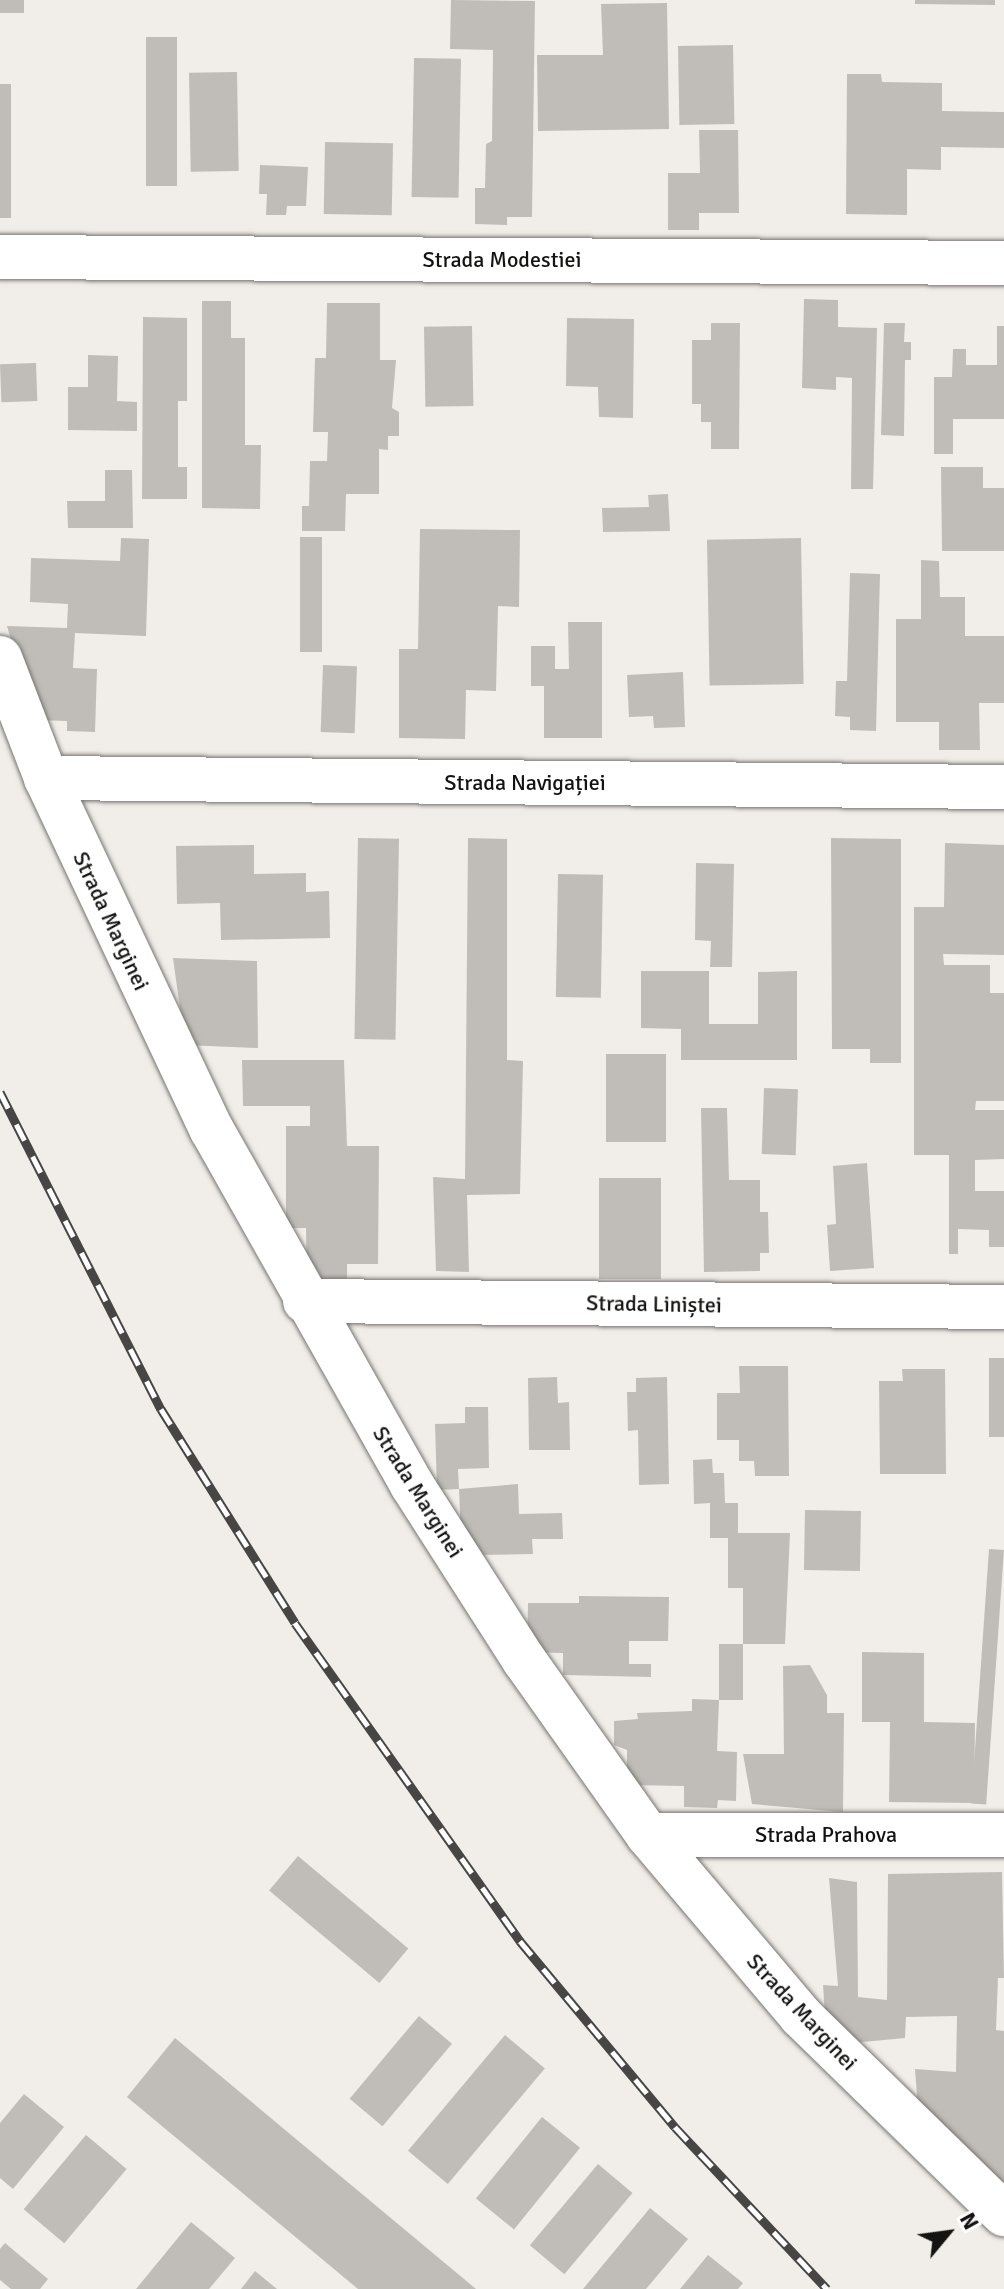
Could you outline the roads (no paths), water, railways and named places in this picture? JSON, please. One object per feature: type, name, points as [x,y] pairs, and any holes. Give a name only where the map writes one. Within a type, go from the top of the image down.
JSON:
[{"type":"street","name":"Strada Modestiei","points":[[0,257],[1004,263]]},
{"type":"street","name":"Strada Marginei","points":[[0,658],[46,778],[212,1130],[305,1301],[412,1485],[524,1660],[648,1835],[801,2016],[1004,2214]]},
{"type":"street","name":"Strada Navigației","points":[[46,778],[1004,787]]},
{"type":"street","name":"Strada Liniștei","points":[[305,1301],[1004,1307]]},
{"type":"street","name":"Strada Prahova","points":[[648,1835],[1004,1835]]},
{"type":"railway","points":[[0,1092],[161,1409],[295,1623],[520,1941],[675,2127],[827,2289]]}]
